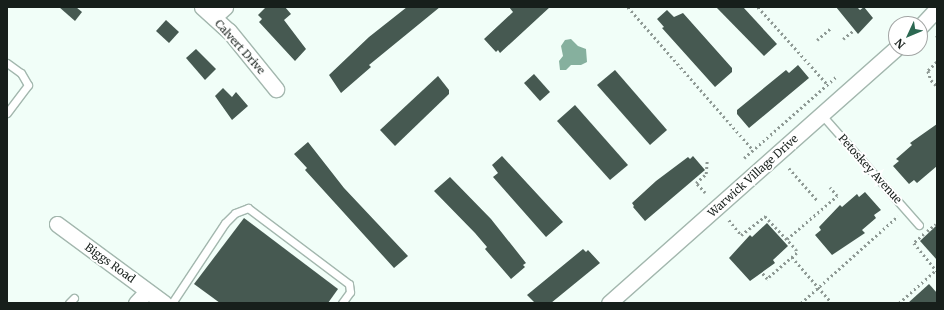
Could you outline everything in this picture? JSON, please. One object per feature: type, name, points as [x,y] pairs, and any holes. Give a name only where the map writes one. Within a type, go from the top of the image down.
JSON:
[{"type":"street","name":"Calvert Drive","points":[[202,7],[219,12],[234,37],[276,89]]},
{"type":"street","points":[[928,18],[937,9]]},
{"type":"street","name":"Warwick Village Drive","points":[[609,303],[888,55]]},
{"type":"street","name":"Biggs Road","points":[[56,224],[164,303]]},
{"type":"street","points":[[136,303],[147,291]]},
{"type":"lane","points":[[7,63],[21,73],[28,85],[7,113]]},
{"type":"lane","name":"Petoskey Avenue","points":[[821,114],[919,224]]},
{"type":"lane","points":[[172,303],[225,223],[235,213],[248,208],[349,284],[350,292],[342,303]]},
{"type":"path","points":[[628,7],[753,150]]},
{"type":"path","points":[[758,7],[828,85]]},
{"type":"path","points":[[817,40],[831,28]]},
{"type":"path","points":[[843,39],[854,30]]},
{"type":"path","points":[[937,62],[928,71],[931,80],[937,86]]},
{"type":"path","points":[[744,158],[837,76]]},
{"type":"path","points":[[705,192],[696,183],[706,174],[707,161]]},
{"type":"path","points":[[789,168],[817,200]]},
{"type":"path","points":[[787,240],[837,196],[830,188]]},
{"type":"path","points":[[729,220],[741,235],[765,216],[782,231],[787,240],[797,251],[767,279],[761,272]]},
{"type":"path","points":[[800,303],[899,216]]},
{"type":"path","points":[[899,303],[937,271],[914,243],[936,224],[937,226]]},
{"type":"path","points":[[792,257],[832,303]]},
{"type":"shaded area","points":[[571,39],[578,46],[586,49],[587,62],[581,65],[571,65],[566,70],[560,70],[559,61],[563,56],[561,46],[565,40]]},
{"type":"building","points":[[59,7],[76,7],[82,12],[75,21]]},
{"type":"building","points":[[266,7],[285,7],[291,14],[284,20],[306,49],[295,61],[259,22],[262,19],[258,15]]},
{"type":"building","points":[[407,7],[440,7],[369,65],[371,67],[341,93],[329,75],[369,37]]},
{"type":"building","points":[[509,7],[550,7],[500,53],[498,50],[496,52],[484,39],[513,12]]},
{"type":"building","points":[[716,7],[743,7],[777,44],[764,56]]},
{"type":"building","points":[[836,7],[857,7],[860,10],[864,7],[873,18],[858,34]]},
{"type":"building","points":[[667,10],[674,17],[683,13],[732,68],[732,72],[715,87],[662,28],[664,27],[657,19]]},
{"type":"building","points":[[166,20],[179,32],[169,43],[156,31]]},
{"type":"building","points":[[196,49],[216,69],[205,80],[186,58]]},
{"type":"building","points":[[798,65],[809,78],[749,128],[737,114],[737,110],[786,70],[789,73]]},
{"type":"building","points":[[615,70],[667,130],[650,145],[597,85]]},
{"type":"building","points":[[534,74],[550,92],[540,101],[524,83]]},
{"type":"building","points":[[438,76],[449,90],[449,94],[395,146],[380,130]]},
{"type":"building","points":[[223,88],[232,97],[236,92],[248,106],[232,120],[215,96]]},
{"type":"building","points":[[575,105],[628,165],[610,180],[557,121]]},
{"type":"building","points":[[937,124],[937,166],[917,183],[914,180],[909,184],[893,166],[899,161],[896,159],[912,145],[910,143]]},
{"type":"building","points":[[308,142],[344,188],[408,256],[394,268],[305,170],[307,168],[294,154]]},
{"type":"building","points":[[502,156],[563,222],[546,237],[493,177],[498,173],[492,165]]},
{"type":"building","points":[[693,156],[705,170],[645,221],[633,207],[634,206],[632,203],[656,181],[688,157],[690,159]]},
{"type":"building","points":[[450,177],[491,219],[526,263],[523,265],[525,267],[511,279],[485,249],[487,247],[475,233],[434,191]]},
{"type":"building","points":[[865,192],[881,210],[874,215],[876,218],[862,230],[865,233],[832,255],[815,235],[821,230],[819,227],[840,205],[842,207],[857,194],[859,197]]},
{"type":"building","points":[[244,218],[338,289],[328,303],[220,303],[194,284]]},
{"type":"building","points":[[767,223],[788,246],[773,260],[775,263],[750,281],[729,258],[750,235],[752,237]]},
{"type":"building","points":[[937,225],[937,260],[920,241]]},
{"type":"building","points":[[583,249],[586,252],[588,250],[600,263],[551,303],[535,303],[527,295]]},
{"type":"building","points":[[929,284],[937,293],[937,303],[908,303]]}]
